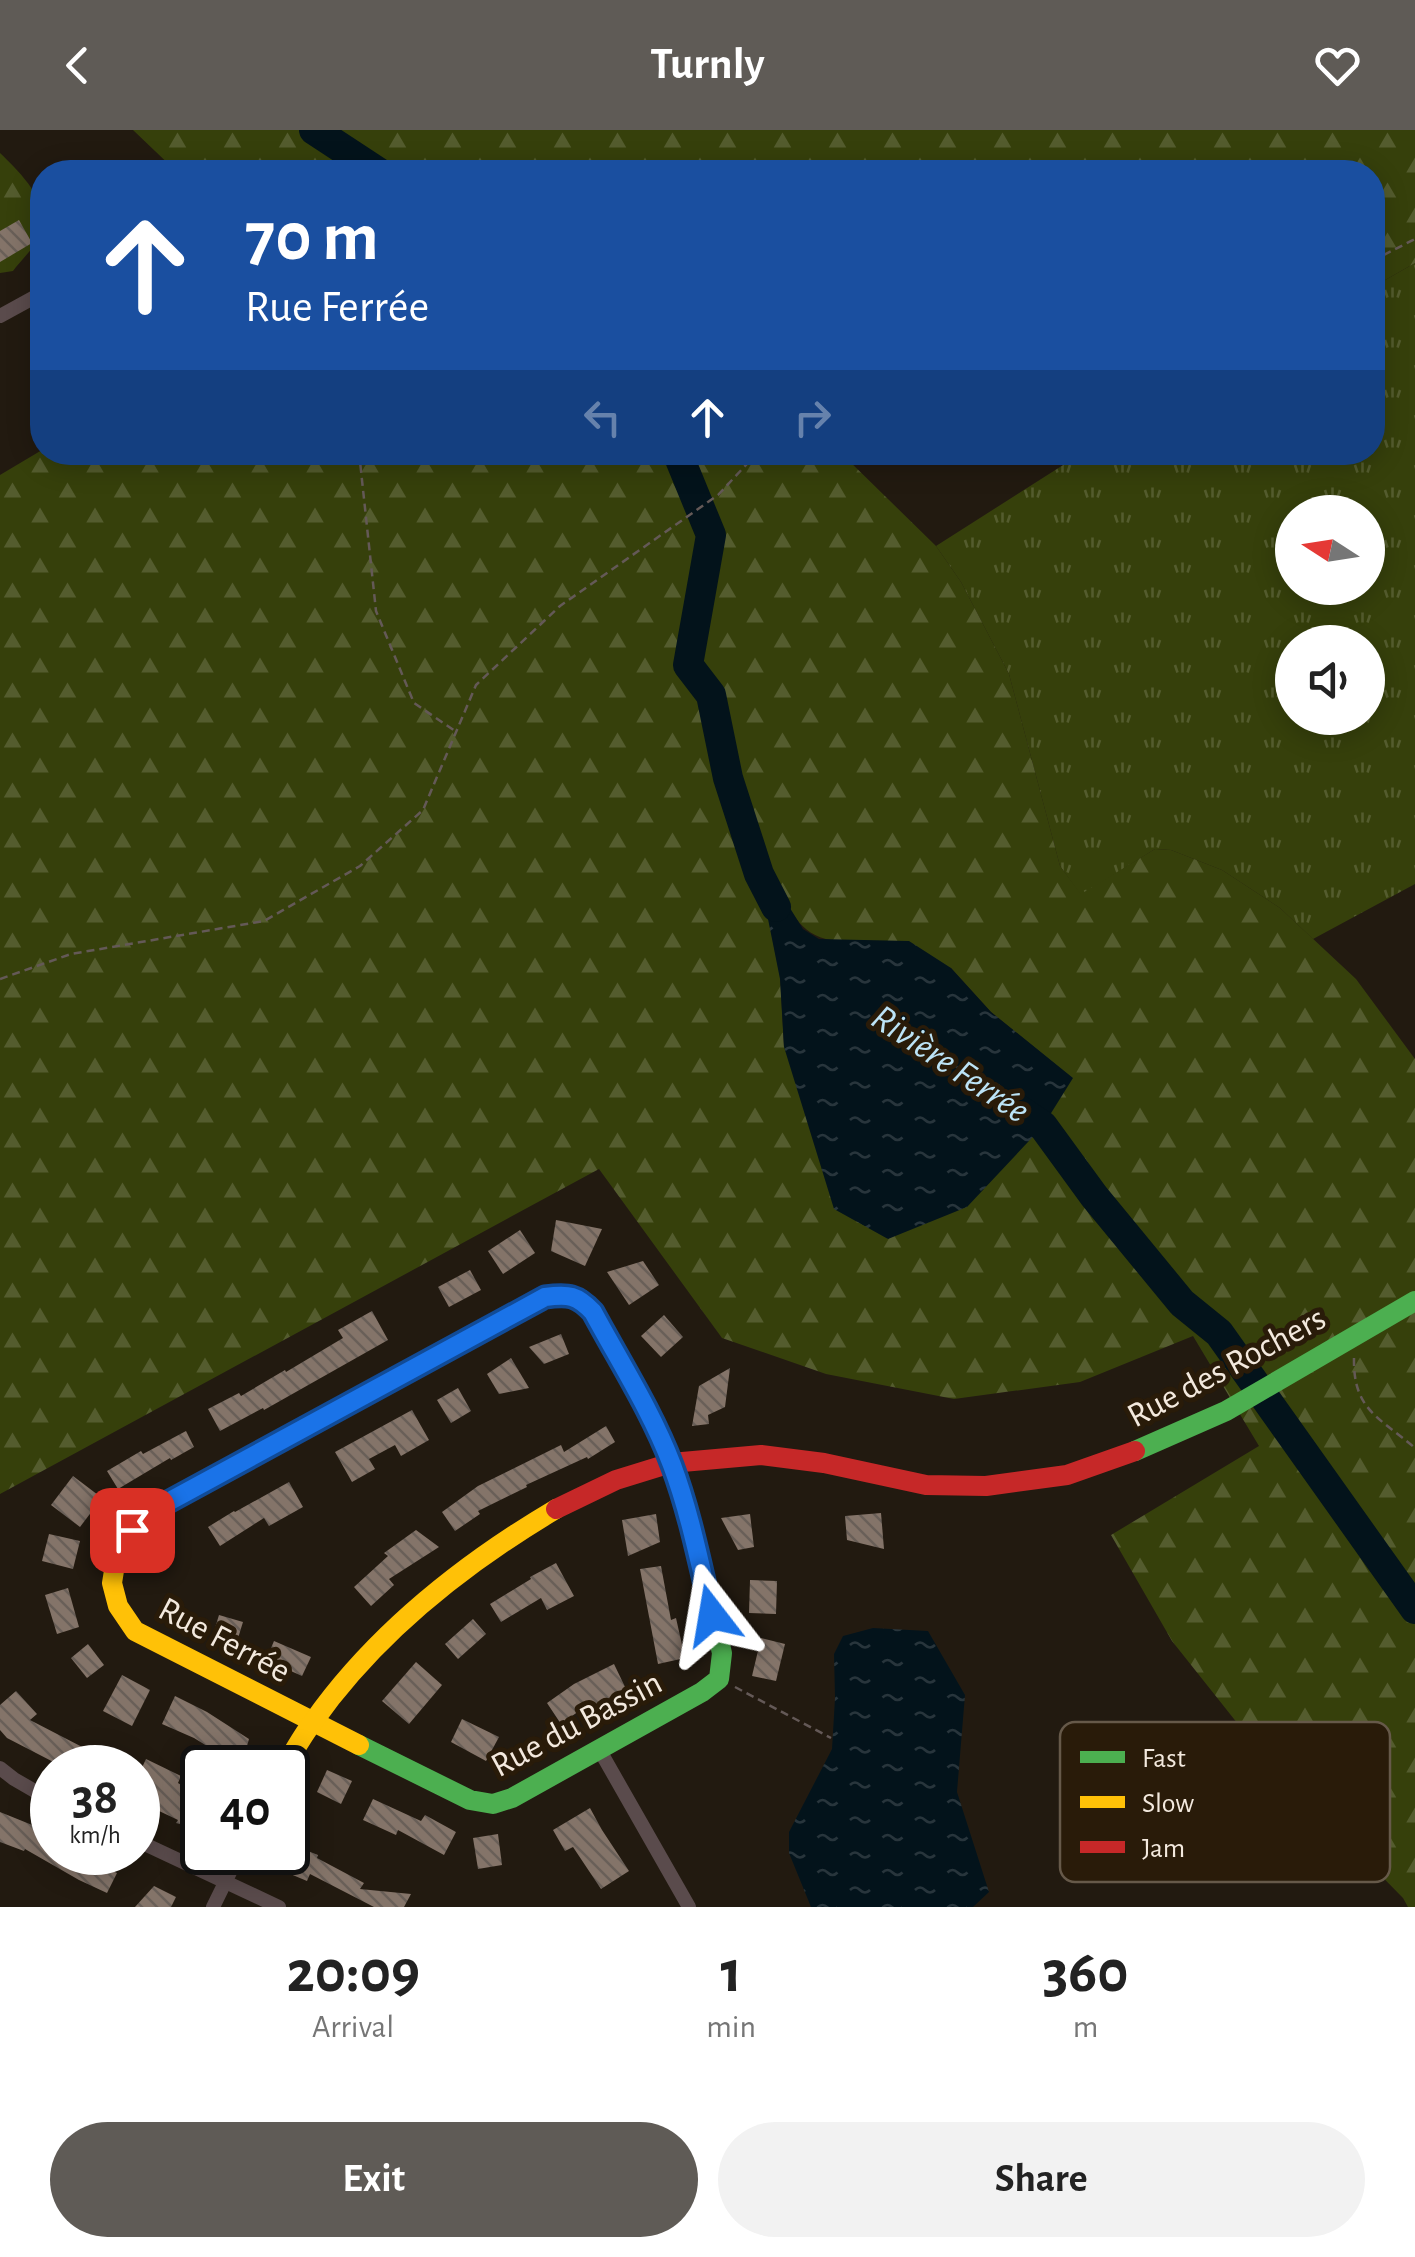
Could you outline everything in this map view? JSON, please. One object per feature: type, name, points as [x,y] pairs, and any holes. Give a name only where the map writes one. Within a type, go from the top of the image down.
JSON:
[{"type":"street","points":[[0,316],[30,300]]},
{"type":"street","name":"Rue Ferrée","points":[[313,1721],[135,1631],[118,1606],[112,1583],[118,1546],[146,1514],[545,1297],[564,1295],[581,1299],[593,1312],[671,1463]]},
{"type":"street","name":"Rue des Rochers","points":[[298,1745],[313,1721],[371,1652],[453,1577],[555,1509],[616,1480],[671,1463],[762,1455],[926,1486],[986,1486],[1067,1475],[1164,1440],[1226,1411],[1415,1301]]},
{"type":"street","points":[[671,1463],[685,1501],[722,1652],[718,1678]]},
{"type":"street","name":"Rue du Bassin","points":[[313,1721],[470,1800],[494,1804],[512,1798],[702,1692],[718,1678]]},
{"type":"street","points":[[599,1749],[689,1907]]},
{"type":"street","points":[[0,1768],[30,1789]]},
{"type":"street","points":[[160,1851],[279,1907]]},
{"type":"street","points":[[214,1907],[229,1875]]},
{"type":"path","points":[[1385,254],[1415,239]]},
{"type":"path","points":[[360,465],[376,611],[414,702],[456,732]]},
{"type":"path","points":[[0,979],[71,954],[264,921],[360,866],[423,810],[476,685],[560,606],[718,495],[746,465]]},
{"type":"path","points":[[1350,1337],[1354,1379],[1362,1403],[1415,1448]]},
{"type":"path","points":[[718,1678],[831,1738]]},
{"type":"green space","points":[[133,130],[1415,130],[1415,263],[1385,280],[1385,160],[164,160]]},
{"type":"green space","points":[[0,153],[30,186],[30,250],[13,271],[0,273]]},
{"type":"green space","points":[[1415,263],[1415,884],[1313,939],[1280,908],[1222,870],[1171,850],[1155,849],[1081,895],[1060,866],[1009,674],[961,582],[936,546],[1063,465],[1385,465],[1385,280]]},
{"type":"green space","points":[[30,457],[30,465],[853,465],[936,546],[961,582],[1009,674],[1060,866],[1081,894],[1155,849],[1171,850],[1222,870],[1280,908],[1356,979],[1415,1059],[1415,1907],[1408,1907],[1387,1882],[1390,1722],[1236,1722],[1172,1641],[1111,1535],[1259,1446],[1193,1336],[1080,1382],[954,1399],[826,1374],[722,1338],[599,1169],[0,1494],[0,475]],"holes":[[[775,884],[800,923],[826,939],[951,968],[991,1012],[1072,1078],[784,1047]]]},
{"type":"water","points":[[759,874],[775,884],[803,929],[819,939],[909,941],[951,968],[991,1012],[1073,1078],[1043,1126],[967,1207],[888,1239],[834,1209],[784,1047],[780,979]]},
{"type":"water","points":[[873,1628],[928,1631],[965,1695],[957,1792],[989,1892],[973,1907],[811,1907],[789,1853],[789,1832],[832,1749],[834,1654],[843,1636]]},
{"type":"building","points":[[19,220],[30,244],[0,262],[0,231]]},
{"type":"building","points":[[556,1220],[602,1229],[585,1266],[551,1251]]},
{"type":"building","points":[[520,1230],[535,1253],[503,1274],[488,1251]]},
{"type":"building","points":[[643,1261],[659,1285],[629,1305],[607,1272]]},
{"type":"building","points":[[470,1270],[481,1290],[449,1307],[438,1287]]},
{"type":"building","points":[[372,1311],[388,1340],[220,1431],[208,1409],[239,1393],[241,1396],[343,1338],[338,1330]]},
{"type":"building","points":[[664,1315],[683,1337],[661,1357],[641,1336]]},
{"type":"building","points":[[561,1334],[569,1354],[544,1364],[529,1347]]},
{"type":"building","points":[[511,1358],[529,1388],[499,1394],[487,1374]]},
{"type":"building","points":[[730,1368],[725,1407],[708,1415],[709,1424],[692,1426],[699,1386]]},
{"type":"building","points":[[458,1388],[471,1411],[451,1423],[437,1400]]},
{"type":"building","points":[[412,1410],[429,1440],[401,1456],[395,1445],[369,1459],[375,1469],[352,1482],[335,1452]]},
{"type":"building","points":[[606,1426],[615,1442],[588,1459],[478,1511],[480,1514],[455,1531],[442,1512],[478,1486],[561,1445],[564,1452]]},
{"type":"building","points":[[186,1431],[194,1447],[118,1489],[107,1471]]},
{"type":"building","points":[[73,1476],[102,1498],[80,1527],[51,1505]]},
{"type":"building","points":[[289,1482],[303,1507],[269,1526],[264,1518],[220,1546],[208,1527]]},
{"type":"building","points":[[881,1513],[884,1549],[847,1540],[845,1516]]},
{"type":"building","points":[[656,1514],[660,1542],[628,1556],[622,1520]]},
{"type":"building","points":[[750,1514],[754,1547],[738,1550],[721,1518]]},
{"type":"building","points":[[416,1530],[439,1547],[389,1579],[394,1585],[371,1606],[354,1587],[388,1556],[384,1553]]},
{"type":"building","points":[[49,1534],[80,1541],[73,1569],[42,1561]]},
{"type":"building","points":[[556,1563],[574,1596],[547,1610],[541,1598],[501,1622],[490,1604]]},
{"type":"building","points":[[661,1566],[671,1620],[676,1618],[685,1658],[658,1664],[640,1569]]},
{"type":"building","points":[[750,1580],[777,1581],[776,1614],[749,1613]]},
{"type":"building","points":[[68,1588],[79,1627],[57,1634],[45,1595]]},
{"type":"building","points":[[219,1615],[243,1622],[235,1648],[211,1641]]},
{"type":"building","points":[[473,1619],[486,1634],[458,1659],[445,1644]]},
{"type":"building","points":[[761,1638],[785,1644],[776,1681],[752,1676]]},
{"type":"building","points":[[274,1641],[311,1657],[302,1676],[266,1660]]},
{"type":"building","points":[[88,1644],[104,1665],[87,1678],[71,1658]]},
{"type":"building","points":[[416,1662],[442,1685],[409,1724],[382,1701]]},
{"type":"building","points":[[614,1664],[627,1691],[592,1708],[590,1703],[561,1724],[547,1703]]},
{"type":"building","points":[[122,1675],[150,1690],[132,1726],[103,1711]]},
{"type":"building","points":[[16,1691],[37,1714],[30,1720],[78,1745],[30,1745],[30,1750],[0,1730],[0,1705]]},
{"type":"building","points":[[175,1696],[249,1739],[247,1745],[205,1745],[162,1724]]},
{"type":"building","points":[[462,1719],[499,1737],[486,1761],[451,1742]]},
{"type":"building","points":[[160,1766],[180,1776],[180,1824],[176,1823],[178,1820],[160,1811]]},
{"type":"building","points":[[327,1770],[352,1781],[341,1804],[317,1792]]},
{"type":"building","points":[[373,1799],[421,1821],[425,1815],[456,1832],[444,1855],[398,1830],[396,1835],[363,1820]]},
{"type":"building","points":[[590,1808],[629,1871],[601,1889],[573,1847],[565,1851],[553,1830]]},
{"type":"building","points":[[0,1812],[30,1824],[30,1852],[0,1842]]},
{"type":"building","points":[[498,1834],[502,1865],[478,1869],[473,1838]]},
{"type":"building","points":[[310,1852],[364,1883],[360,1889],[411,1894],[404,1907],[374,1907],[310,1874]]},
{"type":"building","points":[[70,1875],[116,1875],[107,1893]]},
{"type":"building","points":[[154,1886],[176,1897],[171,1907],[135,1907]]},
{"type":"waterway","name":"Rivière Ferrée","points":[[314,130],[360,160]]},
{"type":"waterway","name":"Rivière Ferrée","points":[[682,465],[711,535],[688,665],[711,695],[728,778],[759,874],[776,907]]},
{"type":"waterway","name":"Rivière Ferrée","points":[[1009,1103],[1043,1126],[1094,1196],[1182,1303],[1219,1333],[1415,1609]]},
{"type":"traffic: fast","points":[[359,1745],[470,1800],[493,1804],[512,1798],[719,1679],[722,1653],[685,1501],[671,1463],[593,1312],[581,1299],[564,1295]]},
{"type":"traffic: fast","points":[[392,1380],[545,1297],[564,1295]]},
{"type":"traffic: fast","points":[[1135,1451],[1226,1411],[1415,1301]]},
{"type":"traffic: slow","points":[[359,1745],[135,1631],[118,1606],[112,1583],[118,1546],[146,1514],[392,1380]]},
{"type":"traffic: slow","points":[[298,1745],[338,1690],[393,1630],[455,1577],[556,1509]]},
{"type":"traffic: jam","points":[[556,1509],[616,1480],[671,1463],[761,1455],[824,1463],[926,1485],[986,1486],[1067,1475],[1135,1451]]},
{"type":"route","points":[[132,1530],[146,1514],[545,1297],[564,1295],[581,1299],[593,1312],[671,1463],[685,1501],[712,1615]]}]
